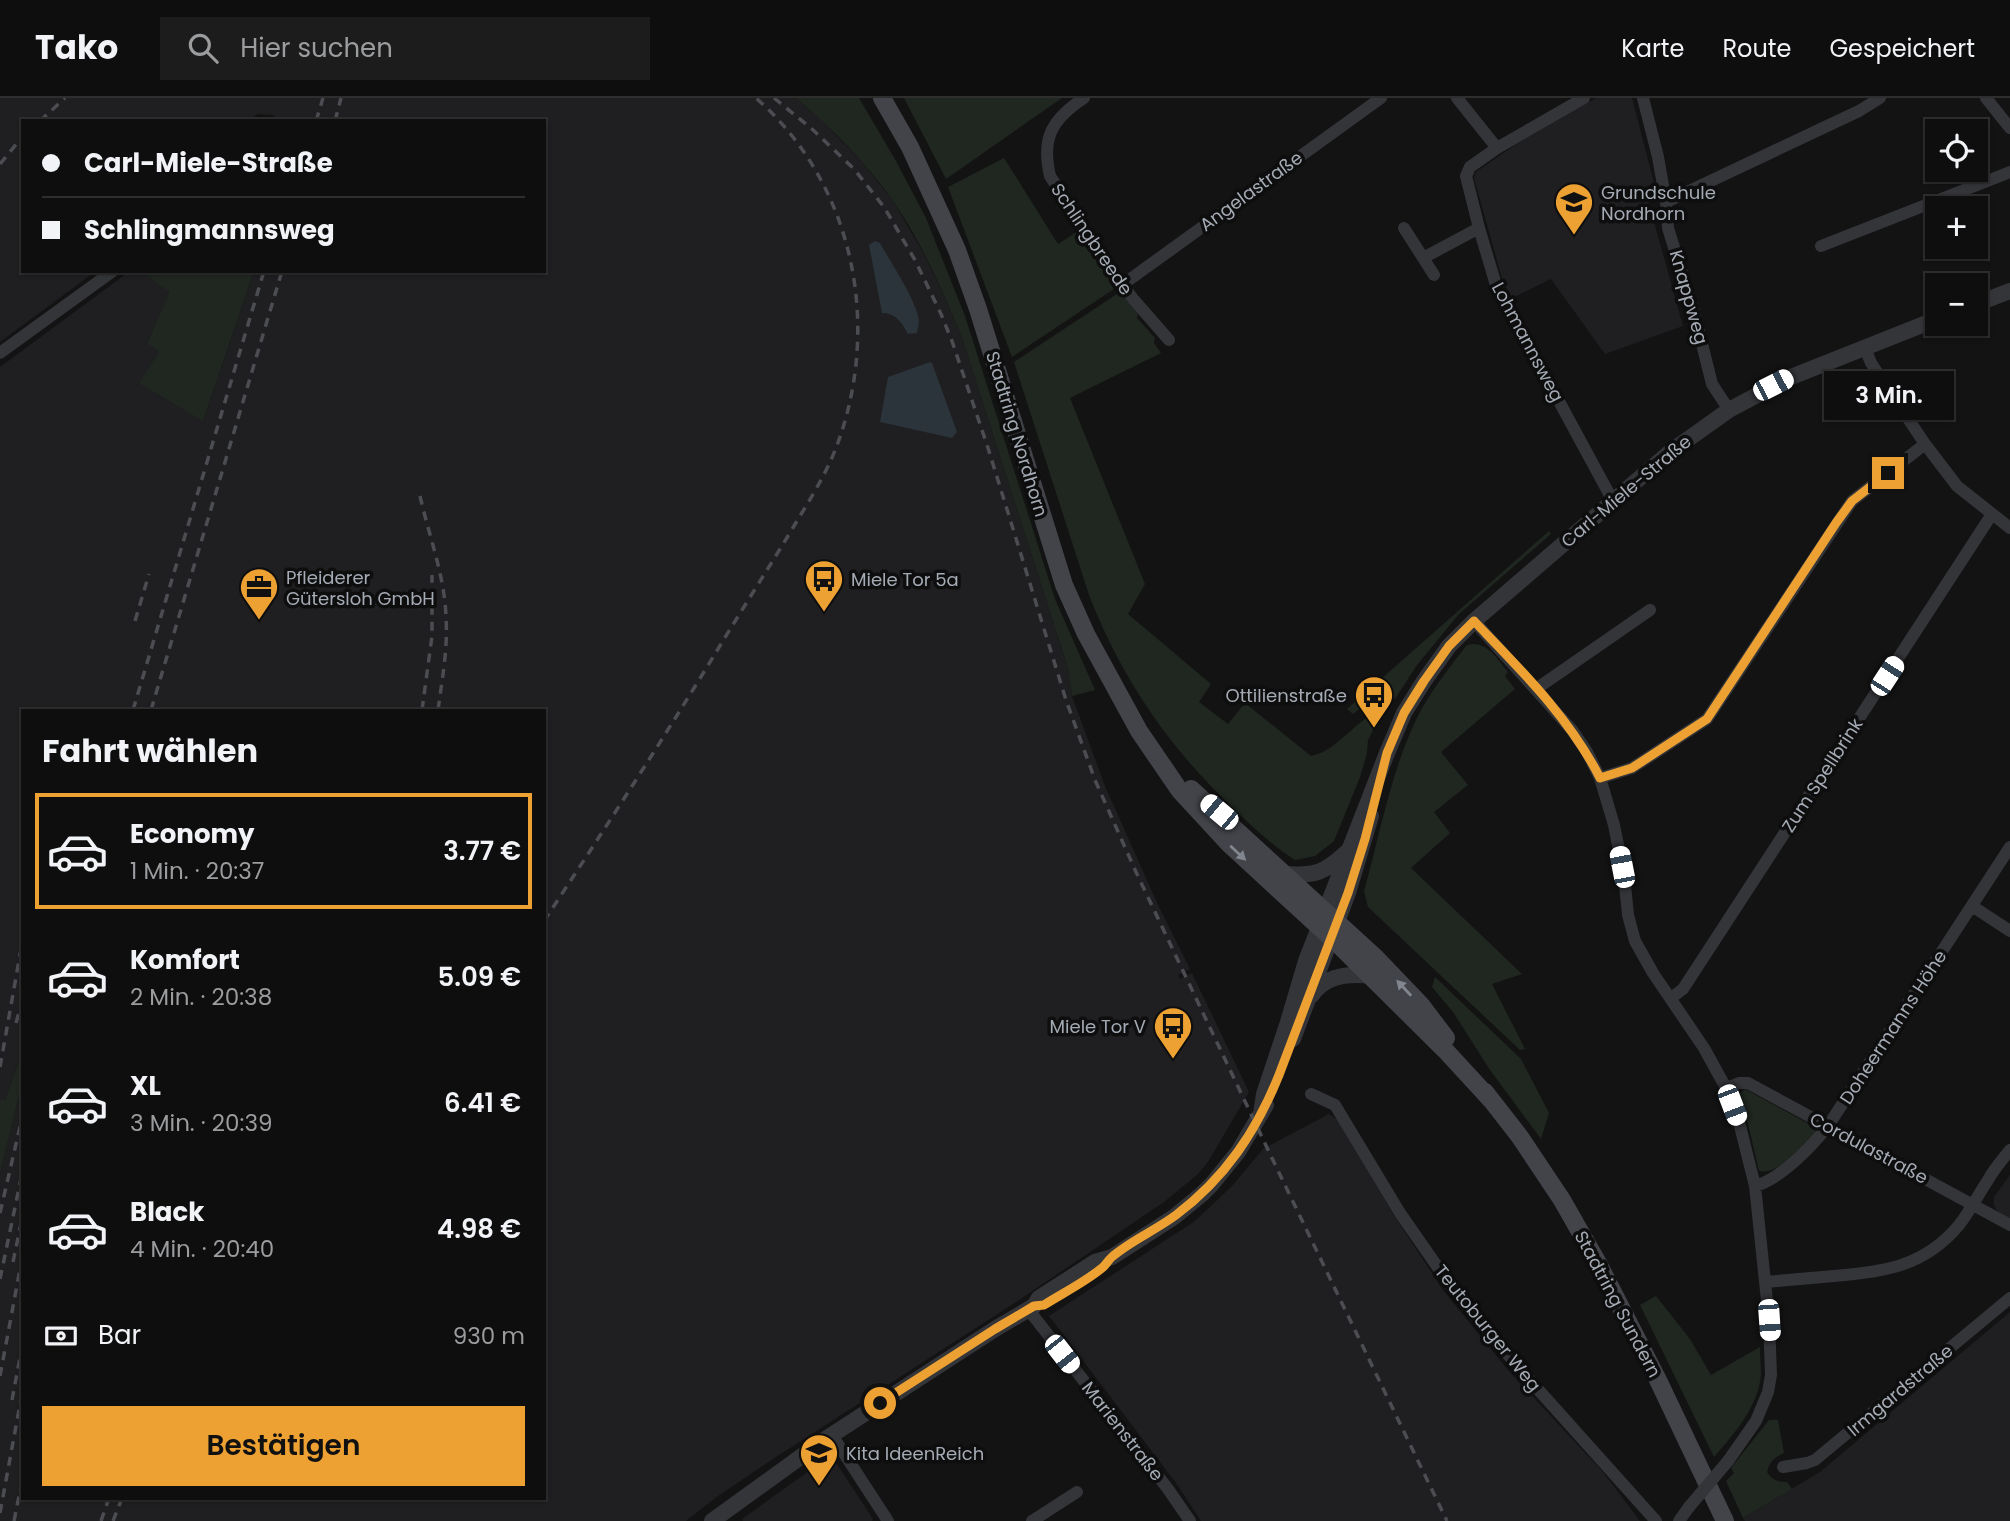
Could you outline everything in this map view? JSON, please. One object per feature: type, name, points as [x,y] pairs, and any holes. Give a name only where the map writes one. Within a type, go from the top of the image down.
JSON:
[{"type":"main road","name":"Stadtring Nordhorn","points":[[882,98],[910,146],[957,250],[1065,585],[1086,634],[1139,731],[1180,791],[1229,844],[1328,924]]},
{"type":"main road","name":"Stadtring Nordhorn","points":[[1162,764],[1219,812],[1285,874],[1328,924]]},
{"type":"main road","name":"Stadtring Sundern","points":[[1328,924],[1372,976],[1491,1100]]},
{"type":"main road","name":"Stadtring Sundern","points":[[1328,924],[1376,958],[1421,1005],[1520,1137],[1562,1200],[1658,1380],[1725,1521]]},
{"type":"street","name":"Schlingbreede","points":[[1084,98],[1056,121],[1046,145],[1050,176],[1122,285],[1169,340]]},
{"type":"street","name":"Angelastraße","points":[[1122,285],[1381,98]]},
{"type":"street","points":[[1457,98],[1497,148]]},
{"type":"street","name":"Lohmannsweg","points":[[1584,98],[1497,148],[1470,167],[1466,176],[1496,285],[1613,500]]},
{"type":"street","name":"Knappweg","points":[[1643,98],[1666,202],[1668,228],[1695,312],[1712,384],[1729,410]]},
{"type":"street","points":[[1666,202],[1859,111],[1880,98]]},
{"type":"street","points":[[1986,98],[2010,128]]},
{"type":"street","points":[[1821,246],[2010,172]]},
{"type":"street","points":[[1404,228],[1434,275]]},
{"type":"street","points":[[1423,258],[1479,228]]},
{"type":"street","points":[[0,353],[110,273]]},
{"type":"street","points":[[1988,299],[2010,291]]},
{"type":"street","name":"Carl-Miele-Straße","points":[[712,1521],[832,1435],[1031,1308],[1039,1298],[1095,1262],[1112,1257],[1174,1217],[1213,1184],[1238,1152],[1270,1097],[1304,1010],[1349,850],[1387,753],[1404,713],[1449,646],[1613,500],[1680,444],[1729,410],[1791,377],[1925,324]]},
{"type":"street","points":[[1865,348],[1871,363],[1925,444],[1958,486],[2010,528]]},
{"type":"street","points":[[1600,778],[1632,768],[1707,719],[1852,501],[1925,444]]},
{"type":"street","name":"Zum Spellbrink","points":[[1671,998],[1683,989],[1992,514]]},
{"type":"street","points":[[1536,689],[1650,610]]},
{"type":"street","points":[[1474,621],[1572,730],[1600,778],[1614,825],[1634,940],[1704,1048],[1726,1088],[1739,1122],[1755,1185],[1772,1356],[1768,1392],[1756,1421],[1728,1461],[1678,1521]]},
{"type":"street","name":"Carl-Miele-Straße","points":[[1261,1114],[1264,1094],[1306,961],[1328,924],[1365,839],[1387,753]]},
{"type":"street","name":"Doheermanns Höhe","points":[[1755,1185],[1765,1183],[1795,1161],[1813,1145],[1828,1126],[2010,847]]},
{"type":"street","points":[[1285,874],[1317,874],[1349,850]]},
{"type":"street","points":[[1972,906],[2010,931]]},
{"type":"street","points":[[1304,1010],[1314,991],[1325,982],[1341,976],[1372,976]]},
{"type":"street","name":"Cordulastraße","points":[[1726,1088],[1738,1083],[1748,1083],[2010,1225]]},
{"type":"street","name":"Teutoburger Weg","points":[[1311,1094],[1335,1104],[1400,1213],[1455,1292],[1656,1521]]},
{"type":"street","points":[[1765,1282],[1868,1274],[1906,1265],[1918,1259],[1942,1242],[1958,1226],[2010,1150]]},
{"type":"street","name":"Irmgardstraße","points":[[1783,1467],[1807,1464],[1815,1460],[2010,1298]]},
{"type":"street","name":"Marienstraße","points":[[1031,1308],[1190,1521]]},
{"type":"street","points":[[832,1435],[888,1521]]},
{"type":"street","points":[[1032,1521],[1077,1492]]},
{"type":"shaded area","points":[[0,98],[796,98],[863,163],[893,201],[924,254],[962,338],[1068,668],[1072,696],[1105,786],[1190,969],[1178,975],[1180,979],[1192,973],[1249,1092],[1208,1162],[1197,1175],[1164,1202],[1016,1302],[773,1459],[686,1521],[0,1521],[0,1174],[21,1087],[21,1500],[546,1500],[546,709],[21,709],[21,1056],[5,1100],[0,1100],[0,367],[127,273],[143,273],[171,292],[147,342],[159,352],[203,421],[253,273],[546,273],[546,119],[277,119],[273,115],[258,114],[249,119],[21,119],[21,273],[93,273],[0,342]]},
{"type":"shaded area","points":[[796,98],[859,98],[926,218],[965,316],[1055,599],[1095,690],[1072,696],[1068,668],[962,338],[923,252],[895,204],[873,175],[836,135]]},
{"type":"shaded area","points":[[904,98],[1062,98],[946,179]]},
{"type":"shaded area","name":"Grundschule Nordhorn","points":[[1596,98],[1632,98],[1654,183],[1646,193],[1683,326],[1605,354],[1551,279],[1512,298],[1503,282],[1474,178],[1476,172],[1515,145]]},
{"type":"shaded area","points":[[1004,158],[1058,244],[1078,231],[1117,287],[1012,357],[948,187]]},
{"type":"shaded area","points":[[875,241],[880,243],[912,299],[919,318],[917,333],[908,334],[895,317],[882,313],[869,245]]},
{"type":"shaded area","points":[[143,273],[253,273],[203,421],[139,383],[159,352],[147,343],[170,292]]},
{"type":"shaded area","points":[[1120,292],[1138,314],[1137,318],[1155,338],[1154,343],[1161,353],[1070,398],[1145,584],[1128,614],[1211,684],[1199,702],[1228,724],[1245,703],[1311,756],[1331,747],[1364,719],[1384,709],[1368,740],[1360,777],[1334,841],[1315,856],[1295,860],[1279,849],[1237,812],[1190,763],[1150,712],[1133,684],[1089,595],[1014,362]]},
{"type":"shaded area","points":[[930,362],[957,432],[952,438],[880,422],[888,377]]},
{"type":"shaded area","points":[[1549,531],[1551,534],[1459,614],[1417,665],[1395,699],[1378,694],[1353,714],[1347,709]]},
{"type":"shaded area","points":[[1467,645],[1484,647],[1493,654],[1508,672],[1505,676],[1515,689],[1441,752],[1468,785],[1434,812],[1450,833],[1411,868],[1522,974],[1492,984],[1525,1049],[1520,1050],[1368,907],[1364,891],[1392,783],[1416,720],[1446,672]]},
{"type":"shaded area","points":[[1435,977],[1521,1059],[1549,1113],[1541,1139],[1490,1070],[1453,1012],[1432,987]]},
{"type":"shaded area","points":[[21,1056],[21,1087],[0,1174],[0,1100],[5,1100]]},
{"type":"shaded area","points":[[1745,1089],[1818,1129],[1792,1157],[1775,1169],[1759,1171],[1746,1115],[1738,1095]]},
{"type":"shaded area","points":[[1329,1114],[1338,1120],[1395,1217],[1443,1290],[1507,1369],[1603,1472],[1640,1521],[1201,1521],[1176,1483],[1049,1316],[1195,1221],[1232,1186],[1263,1149]]},
{"type":"shaded area","points":[[2010,1175],[2010,1219],[1998,1213],[1994,1197]]},
{"type":"shaded area","points":[[1656,1296],[1690,1339],[1711,1375],[1760,1347],[1761,1375],[1755,1398],[1744,1419],[1714,1457],[1640,1305]]},
{"type":"shaded area","points":[[2010,1312],[2010,1521],[1745,1521],[1743,1518],[1820,1472]]},
{"type":"shaded area","points":[[1769,1420],[1778,1420],[1784,1453],[1773,1460],[1767,1472],[1776,1480],[1787,1482],[1792,1489],[1743,1518],[1726,1481],[1734,1473],[1731,1468]]},
{"type":"shaded area","name":"Kita IdeenReich","points":[[831,1455],[872,1521],[743,1521],[742,1519]]},
{"type":"railway","points":[[42,119],[65,98]]},
{"type":"railway","points":[[317,119],[323,98]]},
{"type":"railway","points":[[336,119],[341,98]]},
{"type":"railway","points":[[546,918],[656,749],[807,504],[836,448],[850,402],[857,354],[857,307],[850,260],[837,215],[817,172],[790,133],[756,98]]},
{"type":"railway","points":[[774,98],[854,169],[884,207],[915,260],[941,314],[988,448],[1066,700],[1095,780],[1136,872],[1447,1521]]},
{"type":"railway","points":[[0,164],[21,138]]},
{"type":"railway","points":[[133,709],[263,273]]},
{"type":"railway","points":[[151,709],[281,273]]},
{"type":"railway","points":[[420,496],[440,572],[445,603],[446,641],[438,709]]},
{"type":"railway","points":[[135,621],[149,574]]},
{"type":"railway","points":[[422,709],[432,636],[432,575]]},
{"type":"railway","points":[[0,1067],[21,949]]},
{"type":"railway","points":[[16,1023],[21,1005]]},
{"type":"railway","points":[[0,1213],[21,1123]]},
{"type":"railway","points":[[0,1279],[21,1179]]},
{"type":"railway","points":[[13,1262],[21,1224]]},
{"type":"railway","points":[[0,1376],[21,1264]]},
{"type":"railway","points":[[12,1400],[21,1353]]},
{"type":"railway","points":[[0,1513],[21,1399]]},
{"type":"railway","points":[[14,1521],[21,1486]]},
{"type":"railway","points":[[101,1521],[108,1500]]},
{"type":"railway","points":[[113,1521],[121,1500]]},
{"type":"place","name":"Grundschule Nordhorn","points":[[1574,236]]},
{"type":"place","name":"Miele Tor 5a","points":[[824,613]]},
{"type":"place","name":"Pfleiderer Gütersloh GmbH","points":[[259,621]]},
{"type":"place","name":"Ottilienstraße","points":[[1374,729]]},
{"type":"place","name":"Miele Tor V","points":[[1173,1060]]},
{"type":"place","name":"Kita IdeenReich","points":[[819,1487]]},
{"type":"route","points":[[880,1403],[995,1329],[1034,1306],[1044,1305],[1103,1267],[1112,1257],[1174,1217],[1213,1184],[1227,1167],[1256,1124],[1279,1075],[1348,893],[1387,753],[1404,713],[1435,664],[1474,621],[1572,730],[1600,778],[1632,768],[1707,719],[1852,501],[1888,473]]}]
